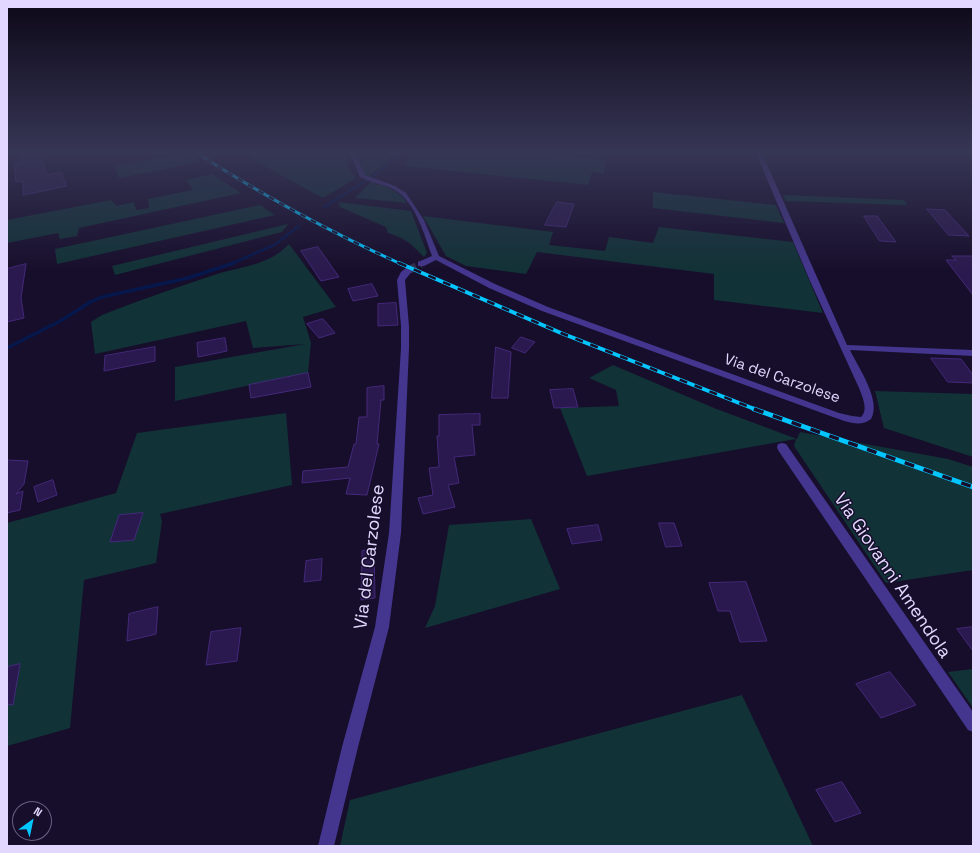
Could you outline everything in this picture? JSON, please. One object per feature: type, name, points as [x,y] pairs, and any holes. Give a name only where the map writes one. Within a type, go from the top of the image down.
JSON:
[{"type":"street","points":[[401,193],[406,197],[423,226],[436,257],[421,264]]},
{"type":"street","name":"Via del Carzolese","points":[[436,257],[492,286],[581,322],[836,415],[852,420],[863,420],[869,415],[869,404],[776,193]]},
{"type":"street","name":"Via del Carzolese","points":[[326,846],[350,747],[382,627],[395,533],[401,402],[405,357],[405,326],[401,280],[404,274],[409,270]]},
{"type":"street","points":[[844,347],[973,353]]},
{"type":"street","name":"Via Giovanni Amendola","points":[[782,447],[973,725]]},
{"type":"green space","points":[[179,193],[241,193],[79,228],[77,236],[60,239],[58,233],[7,243],[7,220],[111,200],[117,206],[134,202],[136,210],[149,208],[148,199]]},
{"type":"green space","points":[[313,193],[332,193],[323,198]]},
{"type":"green space","points":[[360,193],[397,193],[407,203],[355,198]]},
{"type":"green space","points":[[653,193],[776,205],[784,223],[653,208]]},
{"type":"green space","points":[[783,195],[904,200],[907,205],[786,201]]},
{"type":"green space","points":[[338,202],[411,211],[427,253],[424,257],[408,242],[400,237],[388,233],[386,227],[340,207]]},
{"type":"green space","points":[[260,205],[275,215],[57,264],[55,249]]},
{"type":"green space","points":[[423,216],[553,232],[549,245],[605,251],[609,237],[653,243],[659,227],[793,242],[823,313],[714,300],[714,274],[537,252],[526,274],[466,266],[446,256]]},
{"type":"green space","points":[[288,224],[282,232],[115,275],[112,266]]},
{"type":"green space","points":[[289,244],[336,307],[303,317],[311,343],[308,373],[175,401],[175,367],[305,344],[253,348],[246,321],[95,354],[91,322],[102,315],[217,274],[265,261]]},
{"type":"green space","points":[[613,365],[714,408],[797,439],[800,432],[948,459],[973,467],[973,570],[886,583],[794,446],[796,439],[587,476],[560,408],[619,406],[616,390],[589,378]]},
{"type":"green space","points":[[875,391],[973,394],[973,457],[884,428]]},
{"type":"green space","points":[[286,413],[292,485],[160,514],[162,521],[156,563],[84,580],[70,728],[7,746],[7,523],[116,493],[137,433]]},
{"type":"green space","points":[[531,519],[560,589],[425,628],[435,606],[449,525]]},
{"type":"green space","points":[[973,669],[973,708],[948,672]]},
{"type":"green space","points":[[742,695],[813,846],[340,846],[350,800]]},
{"type":"building","points":[[23,193],[34,193],[23,195]]},
{"type":"building","points":[[557,202],[574,204],[566,227],[545,225]]},
{"type":"building","points":[[927,209],[945,210],[969,236],[949,235]]},
{"type":"building","points":[[864,216],[877,216],[896,242],[880,241]]},
{"type":"building","points":[[318,247],[339,277],[321,281],[301,251]]},
{"type":"building","points":[[952,256],[973,256],[973,295],[946,260],[956,260]]},
{"type":"building","points":[[26,264],[21,298],[24,318],[7,322],[7,269]]},
{"type":"building","points":[[372,284],[378,296],[353,301],[348,289]]},
{"type":"building","points":[[396,303],[398,325],[378,326],[378,304]]},
{"type":"building","points":[[323,319],[335,333],[319,338],[307,324]]},
{"type":"building","points":[[521,337],[535,342],[525,353],[512,348]]},
{"type":"building","points":[[225,338],[227,351],[198,357],[197,343]]},
{"type":"building","points":[[155,347],[155,361],[104,371],[105,356]]},
{"type":"building","points":[[496,347],[511,352],[508,398],[492,398]]},
{"type":"building","points":[[931,358],[961,359],[973,375],[973,383],[948,382]]},
{"type":"building","points":[[308,373],[311,387],[251,398],[249,385]]},
{"type":"building","points":[[384,386],[384,400],[381,400],[377,444],[379,444],[367,495],[346,494],[350,478],[302,483],[303,471],[348,467],[354,444],[356,444],[359,417],[367,417],[367,388]]},
{"type":"building","points":[[573,389],[578,407],[554,408],[550,390]]},
{"type":"building","points":[[480,414],[480,425],[472,425],[475,455],[454,457],[459,483],[448,485],[455,507],[423,514],[418,498],[433,495],[429,468],[439,467],[437,436],[439,436],[439,415]]},
{"type":"building","points":[[7,460],[28,461],[24,484],[16,494],[23,491],[20,510],[7,513]]},
{"type":"building","points":[[53,480],[57,495],[38,502],[34,487]]},
{"type":"building","points":[[143,513],[134,540],[110,542],[119,515]]},
{"type":"building","points":[[659,523],[674,523],[682,546],[666,547]]},
{"type":"building","points":[[598,525],[602,540],[572,544],[567,529]]},
{"type":"building","points":[[374,550],[375,598],[361,600],[362,551]]},
{"type":"building","points":[[322,559],[321,580],[304,582],[306,561]]},
{"type":"building","points":[[746,582],[767,641],[740,642],[730,611],[718,611],[709,583]]},
{"type":"building","points":[[158,607],[156,634],[127,641],[129,614]]},
{"type":"building","points":[[973,627],[973,651],[957,629]]},
{"type":"building","points":[[241,628],[237,661],[206,665],[211,632]]},
{"type":"building","points":[[20,664],[13,705],[7,704],[7,667]]},
{"type":"building","points":[[890,672],[916,705],[881,718],[856,684]]},
{"type":"building","points":[[842,782],[861,813],[835,822],[816,790]]},
{"type":"waterway","points":[[324,207],[346,193]]},
{"type":"waterway","points":[[231,264],[274,245],[299,226]]},
{"type":"waterway","points":[[7,348],[62,320],[92,301],[102,297],[188,278],[231,264]]},
{"type":"tunnel","points":[[409,270],[421,264]]},
{"type":"railway","points":[[262,193],[348,239],[401,264]]},
{"type":"railway","points":[[399,263],[561,333],[757,410]]},
{"type":"railway","points":[[754,409],[973,487]]}]
